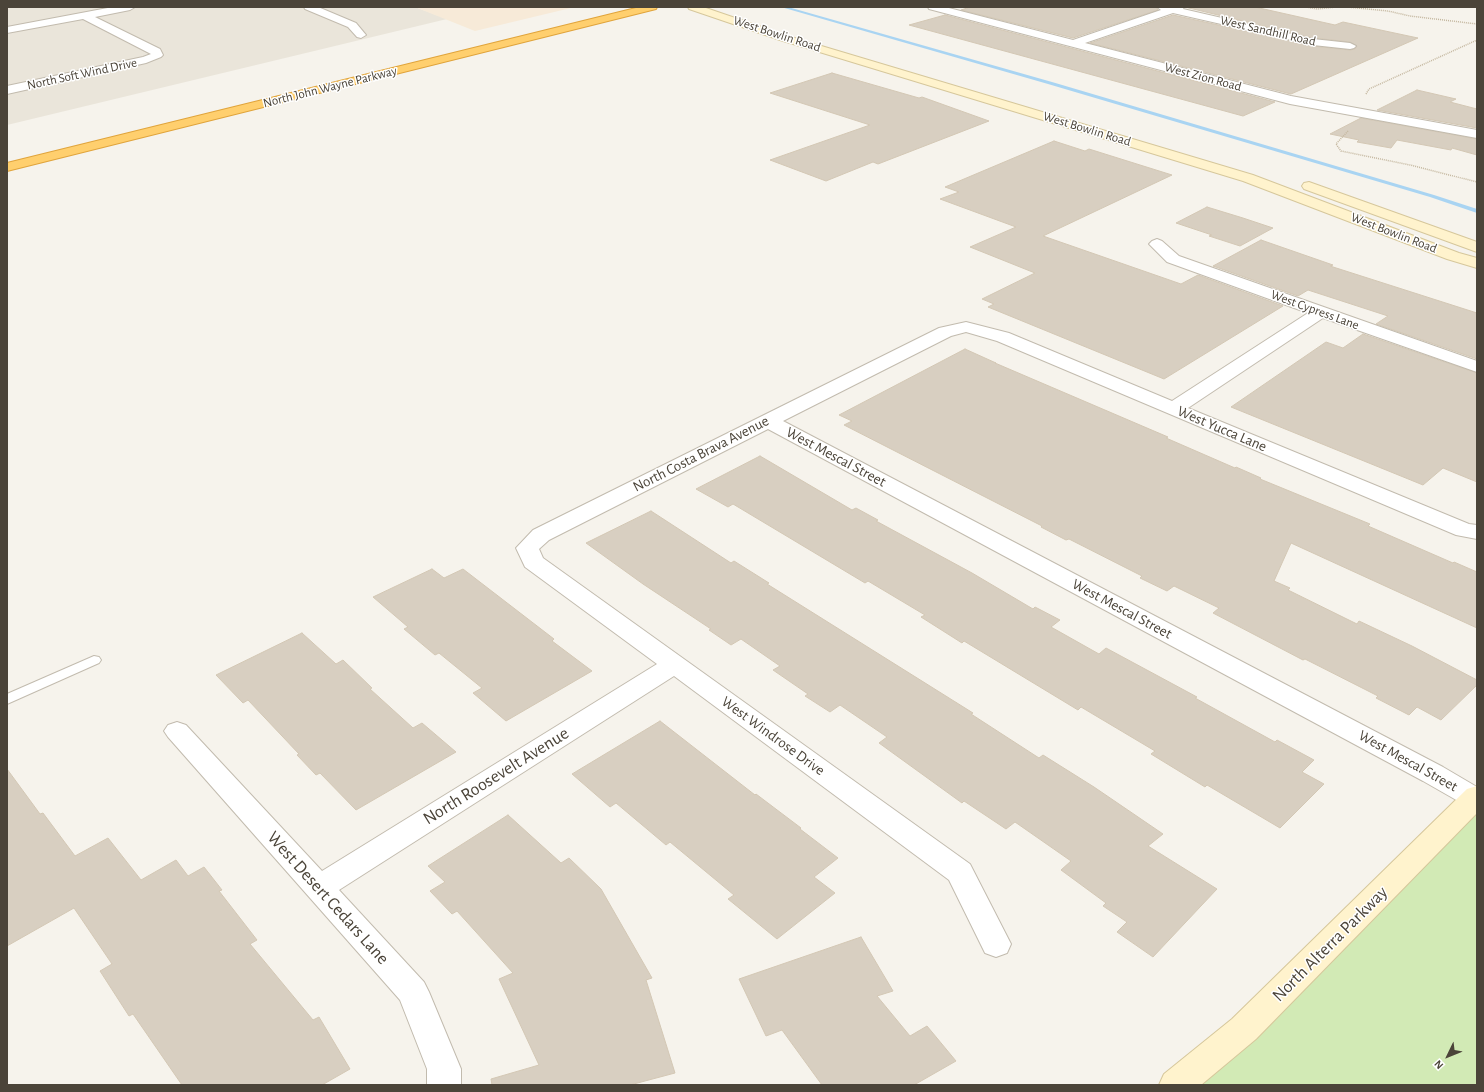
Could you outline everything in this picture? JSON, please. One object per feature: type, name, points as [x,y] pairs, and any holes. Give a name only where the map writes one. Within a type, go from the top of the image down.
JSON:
[{"type":"highway","name":"North John Wayne Parkway","points":[[7,167],[652,7]]},
{"type":"street","points":[[7,30],[130,7]]},
{"type":"street","points":[[310,7],[352,25],[361,35]]},
{"type":"street","name":"West Bowlin Road","points":[[693,7],[784,38],[1248,178],[1453,256],[1477,263]]},
{"type":"street","name":"West Bowlin Road","points":[[722,7],[801,33],[1271,173]]},
{"type":"street","name":"West Zion Road","points":[[933,7],[1290,100],[1477,134]]},
{"type":"street","points":[[1075,43],[1172,8]]},
{"type":"street","name":"West Sandhill Road","points":[[1172,8],[1313,42],[1350,46]]},
{"type":"street","name":"North Soft Wind Drive","points":[[7,90],[146,60],[157,55],[156,51],[85,16]]},
{"type":"street","points":[[1458,130],[1477,120]]},
{"type":"street","name":"West Bowlin Road","points":[[1301,183],[1477,247]]},
{"type":"street","name":"West Cypress Lane","points":[[1157,244],[1173,259],[1477,367]]},
{"type":"street","points":[[1173,409],[1321,312]]},
{"type":"street","name":"West Yucca Lane","points":[[966,327],[1003,337],[1464,530],[1477,532]]},
{"type":"street","name":"North Costa Brava Avenue","points":[[527,548],[541,535],[945,332],[966,327]]},
{"type":"street","name":"West Mescal Street","points":[[768,421],[1476,797]]},
{"type":"street","name":"West Windrose Drive","points":[[527,548],[533,562],[960,872],[996,944]]},
{"type":"street","name":"North Roosevelt Avenue","points":[[318,888],[674,665]]},
{"type":"street","name":"West Desert Cedars Lane","points":[[177,731],[413,992],[444,1068],[444,1085]]},
{"type":"street","name":"North Alterra Parkway","points":[[1176,1085],[1244,1030],[1476,797]]},
{"type":"lane","points":[[7,699],[94,660]]},
{"type":"path","points":[[1306,7],[1323,9],[1337,7]]},
{"type":"path","points":[[1347,7],[1373,9],[1415,17],[1477,24]]},
{"type":"path","points":[[1366,96],[1368,88],[1477,40]]},
{"type":"path","points":[[1362,114],[1336,144],[1341,151],[1416,166],[1477,182]]},
{"type":"shaded area","points":[[7,7],[415,7],[447,19],[7,125]]},
{"type":"shaded area","points":[[415,7],[575,7],[475,31]]},
{"type":"green space","points":[[1477,796],[1477,1085],[1176,1085]]},
{"type":"building","points":[[970,7],[1156,7],[1158,10],[1073,38],[961,10]]},
{"type":"building","points":[[1185,7],[1255,7],[1335,25],[1343,22],[1418,38],[1291,94],[1090,43],[1173,15],[1313,46],[1350,50],[1355,49],[1357,46],[1350,42],[1313,38]]},
{"type":"building","points":[[945,15],[1275,102],[1243,116],[909,25]]},
{"type":"building","points":[[832,73],[919,98],[922,97],[989,121],[878,164],[873,162],[826,181],[770,160],[870,125],[770,93]]},
{"type":"building","points":[[1417,90],[1456,99],[1450,102],[1477,109],[1477,128],[1377,110]]},
{"type":"building","points":[[1361,118],[1477,139],[1477,155],[1452,148],[1451,150],[1397,140],[1391,148],[1357,142],[1359,140],[1330,134]]},
{"type":"building","points":[[1054,141],[1085,151],[1089,149],[1172,175],[1043,236],[1181,284],[1198,275],[1283,306],[1164,379],[988,307],[994,304],[982,299],[1035,273],[970,247],[1016,227],[940,199],[959,192],[945,187]]},
{"type":"building","points":[[1207,207],[1273,228],[1240,246],[1176,223]]},
{"type":"building","points":[[1261,240],[1333,265],[1330,266],[1477,313],[1477,359],[1376,324],[1388,316],[1308,290],[1298,296],[1213,266]]},
{"type":"building","points":[[1363,334],[1477,373],[1477,482],[1443,468],[1423,485],[1231,407],[1326,342],[1343,348]]},
{"type":"building","points":[[965,349],[1168,437],[1166,438],[1261,478],[1260,479],[1370,524],[1368,526],[1477,572],[1477,628],[1291,543],[1274,581],[1290,588],[1288,590],[1357,624],[1359,621],[1412,646],[1477,680],[1477,685],[1441,720],[1417,707],[1409,715],[1376,698],[1378,696],[1305,659],[1303,660],[1213,613],[1219,608],[1174,586],[1167,591],[1140,578],[1142,576],[1069,539],[1066,540],[1041,527],[1042,526],[844,425],[852,421],[839,415]]},
{"type":"building","points":[[760,456],[852,510],[856,508],[878,520],[876,521],[972,573],[1033,609],[1035,607],[1060,620],[1051,627],[1099,654],[1106,648],[1197,697],[1195,698],[1275,742],[1277,740],[1314,760],[1302,772],[1324,784],[1280,828],[1207,785],[1205,787],[1151,754],[1155,751],[1081,707],[1078,710],[964,641],[962,643],[921,617],[925,615],[868,581],[865,583],[733,504],[728,507],[696,489]]},
{"type":"building","points":[[651,511],[731,563],[734,561],[769,583],[767,584],[973,713],[971,714],[1039,758],[1043,755],[1094,787],[1163,834],[1148,846],[1217,889],[1153,957],[1117,932],[1127,922],[1103,906],[1106,903],[1061,870],[1071,861],[1015,822],[1006,829],[964,801],[962,803],[879,743],[887,737],[840,705],[830,712],[805,696],[808,694],[773,670],[780,666],[741,639],[731,645],[709,630],[711,629],[643,584],[586,543]]},
{"type":"building","points":[[432,569],[444,578],[463,569],[554,639],[552,641],[592,671],[506,721],[473,693],[482,688],[439,653],[435,655],[404,629],[408,627],[373,597]]},
{"type":"building","points":[[302,633],[336,664],[343,660],[372,688],[370,689],[413,728],[422,723],[456,752],[356,810],[320,773],[316,775],[297,755],[299,754],[248,700],[243,703],[216,675]]},
{"type":"building","points":[[660,721],[755,795],[756,794],[801,828],[800,829],[838,858],[814,877],[835,893],[777,939],[728,899],[734,895],[670,842],[666,845],[616,803],[610,807],[572,774]]},
{"type":"building","points":[[7,769],[40,814],[43,813],[75,856],[108,838],[141,880],[176,860],[188,876],[204,867],[222,890],[219,891],[257,940],[250,944],[313,1020],[319,1017],[350,1069],[322,1085],[182,1085],[133,1014],[129,1016],[100,971],[112,964],[74,908],[7,946]]},
{"type":"building","points":[[508,815],[561,863],[569,858],[601,889],[652,978],[646,980],[675,1073],[630,1085],[492,1085],[491,1079],[539,1065],[499,979],[513,973],[457,911],[452,914],[430,891],[445,882],[428,866]]},
{"type":"building","points":[[861,937],[893,991],[877,996],[910,1036],[927,1026],[956,1061],[914,1085],[822,1085],[782,1030],[766,1036],[739,979]]},
{"type":"waterway","points":[[783,7],[1050,83],[1432,196],[1477,211]]}]
